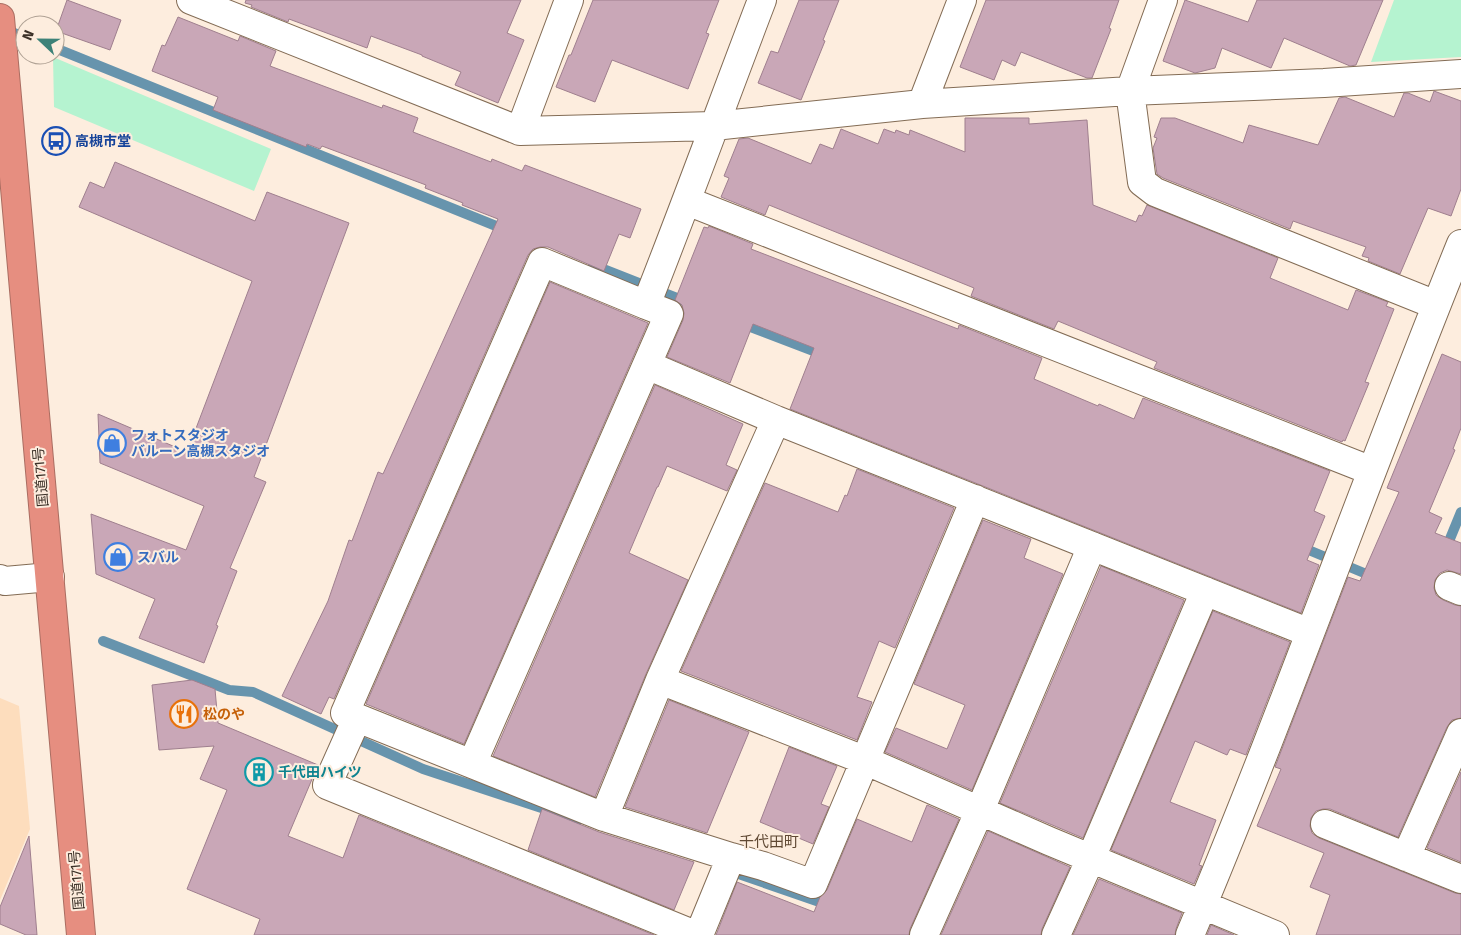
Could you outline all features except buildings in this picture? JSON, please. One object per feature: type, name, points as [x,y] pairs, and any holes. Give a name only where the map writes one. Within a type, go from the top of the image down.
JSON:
[{"type":"highway","name":"国道171号","points":[[0,18],[81,935]]},
{"type":"street","points":[[191,0],[520,131],[714,126],[922,104],[1461,74]]},
{"type":"street","points":[[520,131],[569,0]]},
{"type":"street","points":[[646,305],[762,0]]},
{"type":"street","points":[[922,104],[962,0]]},
{"type":"street","points":[[1163,0],[1130,91],[1142,182],[1155,192],[1436,306]]},
{"type":"street","points":[[687,201],[1372,470]]},
{"type":"street","points":[[1190,935],[1461,244]]},
{"type":"street","points":[[472,764],[669,314],[542,262],[345,713],[604,818],[763,866],[813,884],[975,499]]},
{"type":"street","points":[[647,365],[776,420],[1310,633]]},
{"type":"street","points":[[604,818],[660,680],[776,420]]},
{"type":"street","points":[[924,935],[980,810],[1092,546]]},
{"type":"street","points":[[0,579],[5,581],[50,577]]},
{"type":"street","points":[[1056,935],[1205,591]]},
{"type":"street","points":[[660,680],[864,760],[1090,858],[1275,935]]},
{"type":"street","points":[[358,718],[327,785],[695,935]]},
{"type":"street","points":[[1406,857],[1461,733]]},
{"type":"street","points":[[1325,824],[1461,879]]},
{"type":"street","points":[[699,935],[731,857]]},
{"type":"shaded area","points":[[0,698],[19,706],[30,829],[0,900]]},
{"type":"green space","points":[[1394,0],[1461,0],[1461,57],[1371,62]]},
{"type":"green space","points":[[65,62],[271,149],[254,191],[54,107],[53,65],[65,65]]},
{"type":"waterway","points":[[3,29],[15,33]]},
{"type":"waterway","points":[[65,52],[506,230]]},
{"type":"waterway","points":[[593,265],[687,302]]},
{"type":"waterway","points":[[740,323],[824,355]]},
{"type":"waterway","points":[[1445,551],[1461,512]]},
{"type":"waterway","points":[[1299,546],[1376,578]]},
{"type":"waterway","points":[[103,641],[229,690],[253,692],[423,769],[578,820]]},
{"type":"waterway","points":[[727,870],[831,906]]},
{"type":"place","name":"高槻市堂","points":[[56,141]]},
{"type":"place","name":"フォトスタジオ バルーン高槻スタジオ","points":[[112,443]]},
{"type":"place","name":"スバル","points":[[118,557]]},
{"type":"place","name":"松のや","points":[[184,714]]},
{"type":"place","name":"千代田ハイツ","points":[[259,772]]},
{"type":"district","name":"千代田町","points":[[769,842]]}]
